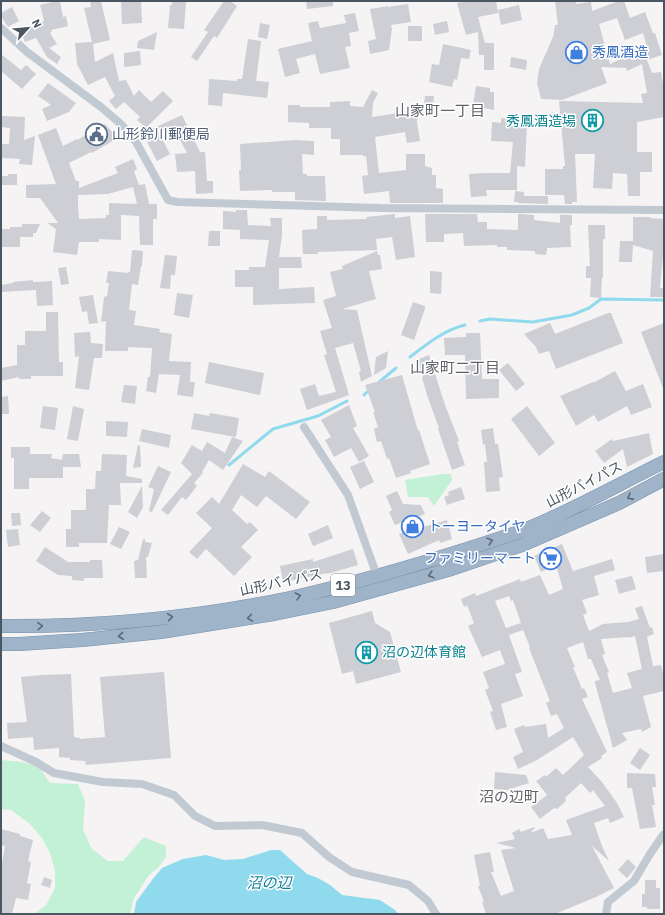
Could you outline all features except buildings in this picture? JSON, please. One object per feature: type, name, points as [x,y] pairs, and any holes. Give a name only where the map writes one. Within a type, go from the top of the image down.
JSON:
[{"type":"highway","name":"山形バイパス","points":[[1,626],[35,627],[157,619],[292,597],[377,576],[523,530],[563,514],[664,462]]},
{"type":"highway","name":"山形バイパス","points":[[1,644],[82,640],[161,632],[274,614],[333,602],[448,570],[522,545],[619,503],[664,479]]},
{"type":"street","points":[[1,28],[27,52],[101,107],[122,125],[142,153],[168,200],[185,202],[380,208],[664,210]]},
{"type":"street","points":[[304,427],[348,495],[377,576]]},
{"type":"street","points":[[1,746],[36,762],[54,773],[103,782],[142,784],[174,795],[195,816],[215,826],[262,824],[302,833],[329,857],[352,872],[410,885],[428,901],[436,914]]},
{"type":"street","points":[[606,914],[608,902],[634,881],[663,835]]},
{"type":"green space","points":[[451,474],[452,480],[434,506],[428,497],[408,497],[405,480]]},
{"type":"green space","points":[[1,760],[23,762],[39,767],[50,783],[78,784],[85,801],[83,830],[92,849],[108,861],[123,861],[144,837],[166,846],[166,857],[158,868],[149,875],[134,898],[130,914],[34,914],[46,905],[55,888],[55,870],[50,853],[42,838],[30,824],[11,810],[1,809]]},
{"type":"water","name":"沼の辺","points":[[271,850],[280,850],[307,874],[330,885],[342,895],[380,900],[395,910],[398,914],[134,914],[136,902],[162,868],[183,859],[206,855],[224,860],[243,859]]},
{"type":"waterway","points":[[480,321],[490,319],[533,322],[572,315],[589,308],[601,299],[664,300]]},
{"type":"waterway","points":[[410,357],[429,342],[450,330],[465,325]]},
{"type":"waterway","points":[[378,383],[396,368]]},
{"type":"waterway","points":[[364,395],[370,389]]},
{"type":"waterway","points":[[229,465],[273,429],[318,416],[347,401]]},
{"type":"place","name":"秀鳳酒造","points":[[577,52]]},
{"type":"place","name":"秀鳳酒造場","points":[[592,121]]},
{"type":"place","name":"山形鈴川郵便局","points":[[96,134]]},
{"type":"place","name":"トーヨータイヤ","points":[[413,526]]},
{"type":"place","name":"ファミリーマート","points":[[551,558]]},
{"type":"place","name":"沼の辺体育館","points":[[366,652]]},
{"type":"district","name":"山家町一丁目","points":[[440,111]]},
{"type":"district","name":"山家町二丁目","points":[[455,368]]},
{"type":"district","name":"沼の辺町","points":[[509,797]]}]
